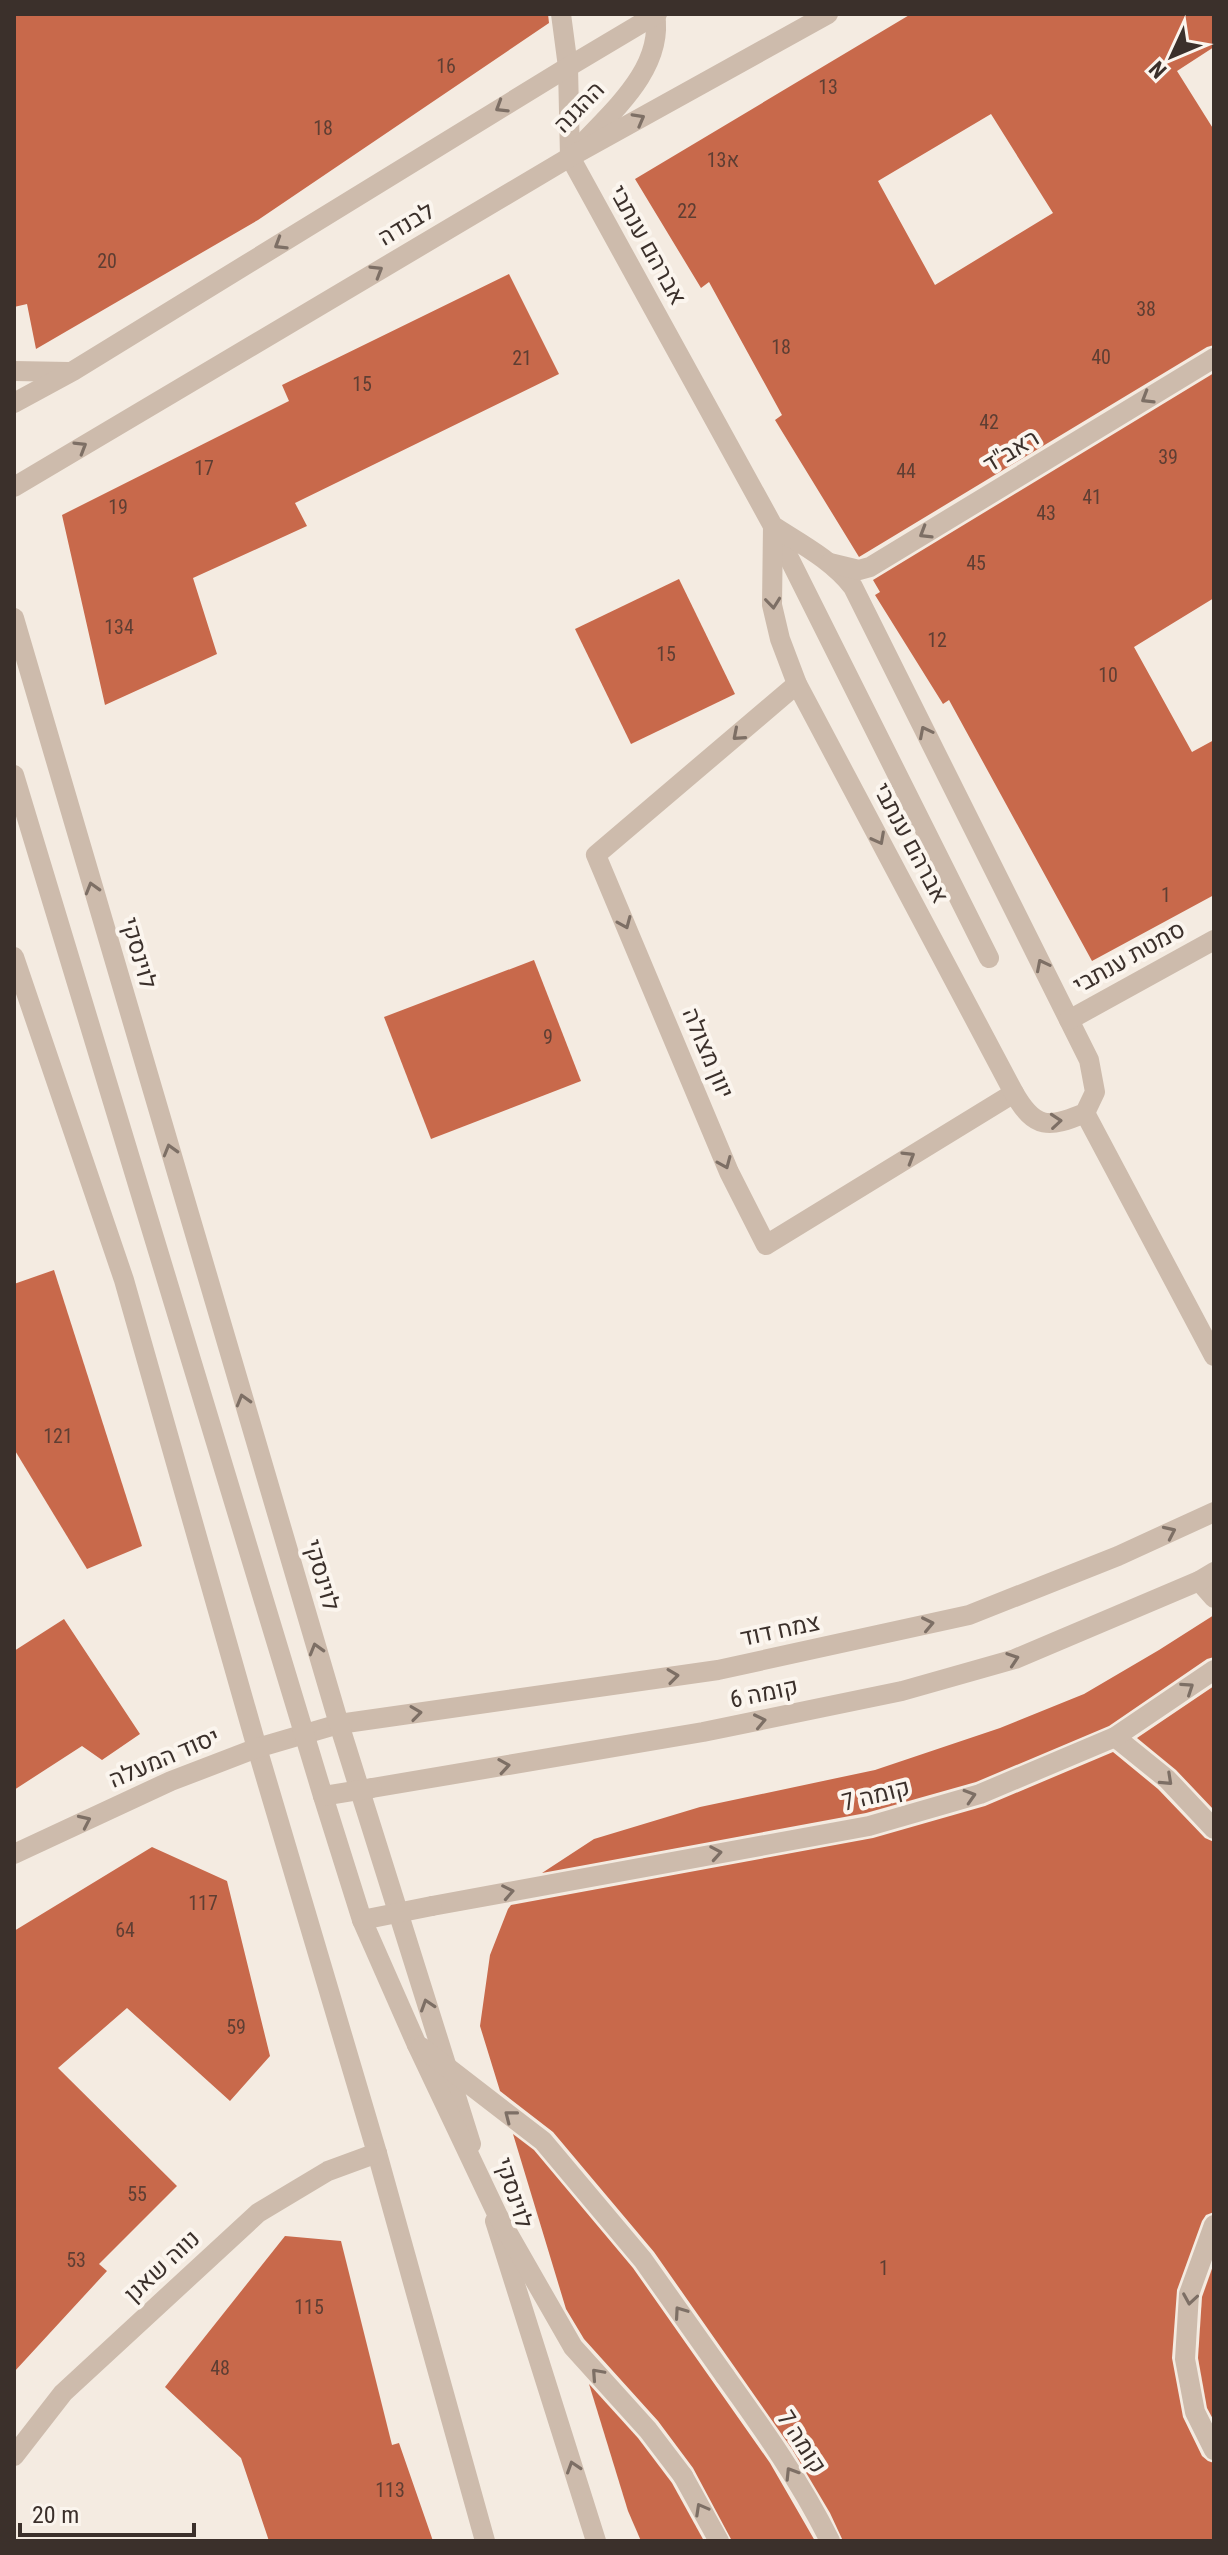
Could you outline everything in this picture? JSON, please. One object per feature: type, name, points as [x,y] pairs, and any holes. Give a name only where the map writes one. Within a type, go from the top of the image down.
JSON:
[{"type":"street","name":"ההגנה","points":[[561,14],[568,67],[570,157]]},
{"type":"street","name":"ההגנה","points":[[570,157],[626,96],[645,66],[658,33],[656,14]]},
{"type":"street","name":"לבנדה","points":[[14,403],[73,371],[656,14]]},
{"type":"street","name":"לבנדה","points":[[14,487],[570,157],[828,14]]},
{"type":"street","name":"אברהם ענתבי","points":[[570,157],[773,526],[829,563],[853,587],[1089,1060],[1095,1092],[1085,1113],[1059,1124],[1041,1122],[1024,1111],[1014,1093],[797,684],[780,639],[772,605],[773,526]]},
{"type":"street","name":"ראב\"ד","points":[[829,563],[859,570],[870,567],[1214,358]]},
{"type":"street","points":[[14,371],[73,371]]},
{"type":"street","points":[[773,526],[989,958]]},
{"type":"street","name":"לוינסקי","points":[[14,618],[339,1724],[596,2541]]},
{"type":"street","name":"יוון מצולה","points":[[797,684],[596,855],[729,1172],[766,1245],[1014,1093]]},
{"type":"street","points":[[14,775],[362,1920],[498,2216],[573,2347],[648,2430],[683,2476],[719,2541]]},
{"type":"street","name":"סמטת ענתבי","points":[[1069,1020],[1214,940]]},
{"type":"street","points":[[14,957],[124,1280],[257,1748],[377,2153],[485,2541]]},
{"type":"street","points":[[1085,1113],[1214,1356]]},
{"type":"street","name":"צמח דוד","points":[[339,1724],[718,1670],[969,1615],[1118,1556],[1214,1512]]},
{"type":"street","name":"קומה 6","points":[[323,1796],[703,1732],[902,1691],[1015,1659],[1207,1576],[1214,1598]]},
{"type":"street","name":"קומה 7","points":[[362,1920],[869,1826],[980,1794],[1115,1737],[1214,1670]]},
{"type":"street","name":"יסוד המעלה","points":[[14,1854],[171,1781],[257,1748],[339,1724]]},
{"type":"street","points":[[1115,1737],[1167,1779],[1214,1829]]},
{"type":"street","name":"קומה 7","points":[[417,2045],[543,2141],[643,2260],[765,2431],[830,2541]]},
{"type":"street","name":"נווה שאנן","points":[[14,2456],[63,2393],[258,2213],[328,2171],[377,2153]]},
{"type":"street","points":[[1214,2225],[1189,2294],[1185,2359],[1195,2412],[1214,2450]]},
{"type":"building","points":[[14,14],[548,14],[549,23],[258,220],[36,349],[27,304],[14,307]]},
{"type":"building","points":[[911,14],[1214,14],[1214,47],[1177,71],[1214,130],[1214,345],[859,557],[775,420],[782,415],[709,282],[701,288],[635,179]],"holes":[[[991,114],[1053,213],[935,285],[878,181]]]},
{"type":"building","points":[[509,274],[559,374],[295,503],[307,526],[193,578],[217,654],[105,705],[62,515],[289,401],[282,385]]},
{"type":"building","points":[[1214,373],[1214,598],[1134,647],[1192,752],[1214,740],[1214,895],[1092,961],[949,700],[943,704],[875,595],[880,592],[873,580]]},
{"type":"building","points":[[679,579],[735,694],[631,744],[575,629]]},
{"type":"building","points":[[534,960],[581,1081],[431,1139],[384,1017]]},
{"type":"building","points":[[54,1270],[142,1546],[87,1569],[14,1449],[14,1284]]},
{"type":"building","points":[[1214,1615],[1214,1657],[1109,1726],[976,1782],[866,1813],[542,1873],[594,1839],[700,1807],[875,1770],[1000,1728],[1084,1694]]},
{"type":"building","points":[[64,1619],[140,1734],[102,1760],[82,1746],[14,1790],[14,1651]]},
{"type":"building","points":[[1214,1686],[1214,1810],[1176,1770],[1137,1738]]},
{"type":"building","points":[[1113,1752],[1158,1789],[1205,1838],[1214,1842],[1214,2212],[1202,2221],[1177,2290],[1172,2358],[1183,2417],[1202,2456],[1214,2463],[1214,2541],[843,2541],[792,2449],[654,2252],[553,2132],[500,2091],[480,2026],[490,1955],[511,1905],[873,1838],[985,1806]]},
{"type":"building","points":[[152,1847],[227,1881],[270,2056],[230,2101],[127,2008],[58,2068],[177,2186],[99,2264],[107,2271],[14,2372],[14,1931]]},
{"type":"building","points":[[513,2134],[534,2150],[633,2268],[770,2463],[815,2541],[732,2541],[693,2468],[658,2421],[584,2339],[566,2309]]},
{"type":"building","points":[[285,2236],[341,2241],[392,2445],[399,2443],[433,2541],[269,2541],[241,2458],[165,2387]]},
{"type":"building","points":[[1214,2263],[1214,2421],[1207,2408],[1198,2358],[1202,2297]]},
{"type":"building","points":[[589,2384],[638,2438],[672,2483],[704,2541],[641,2541],[628,2511]]}]
